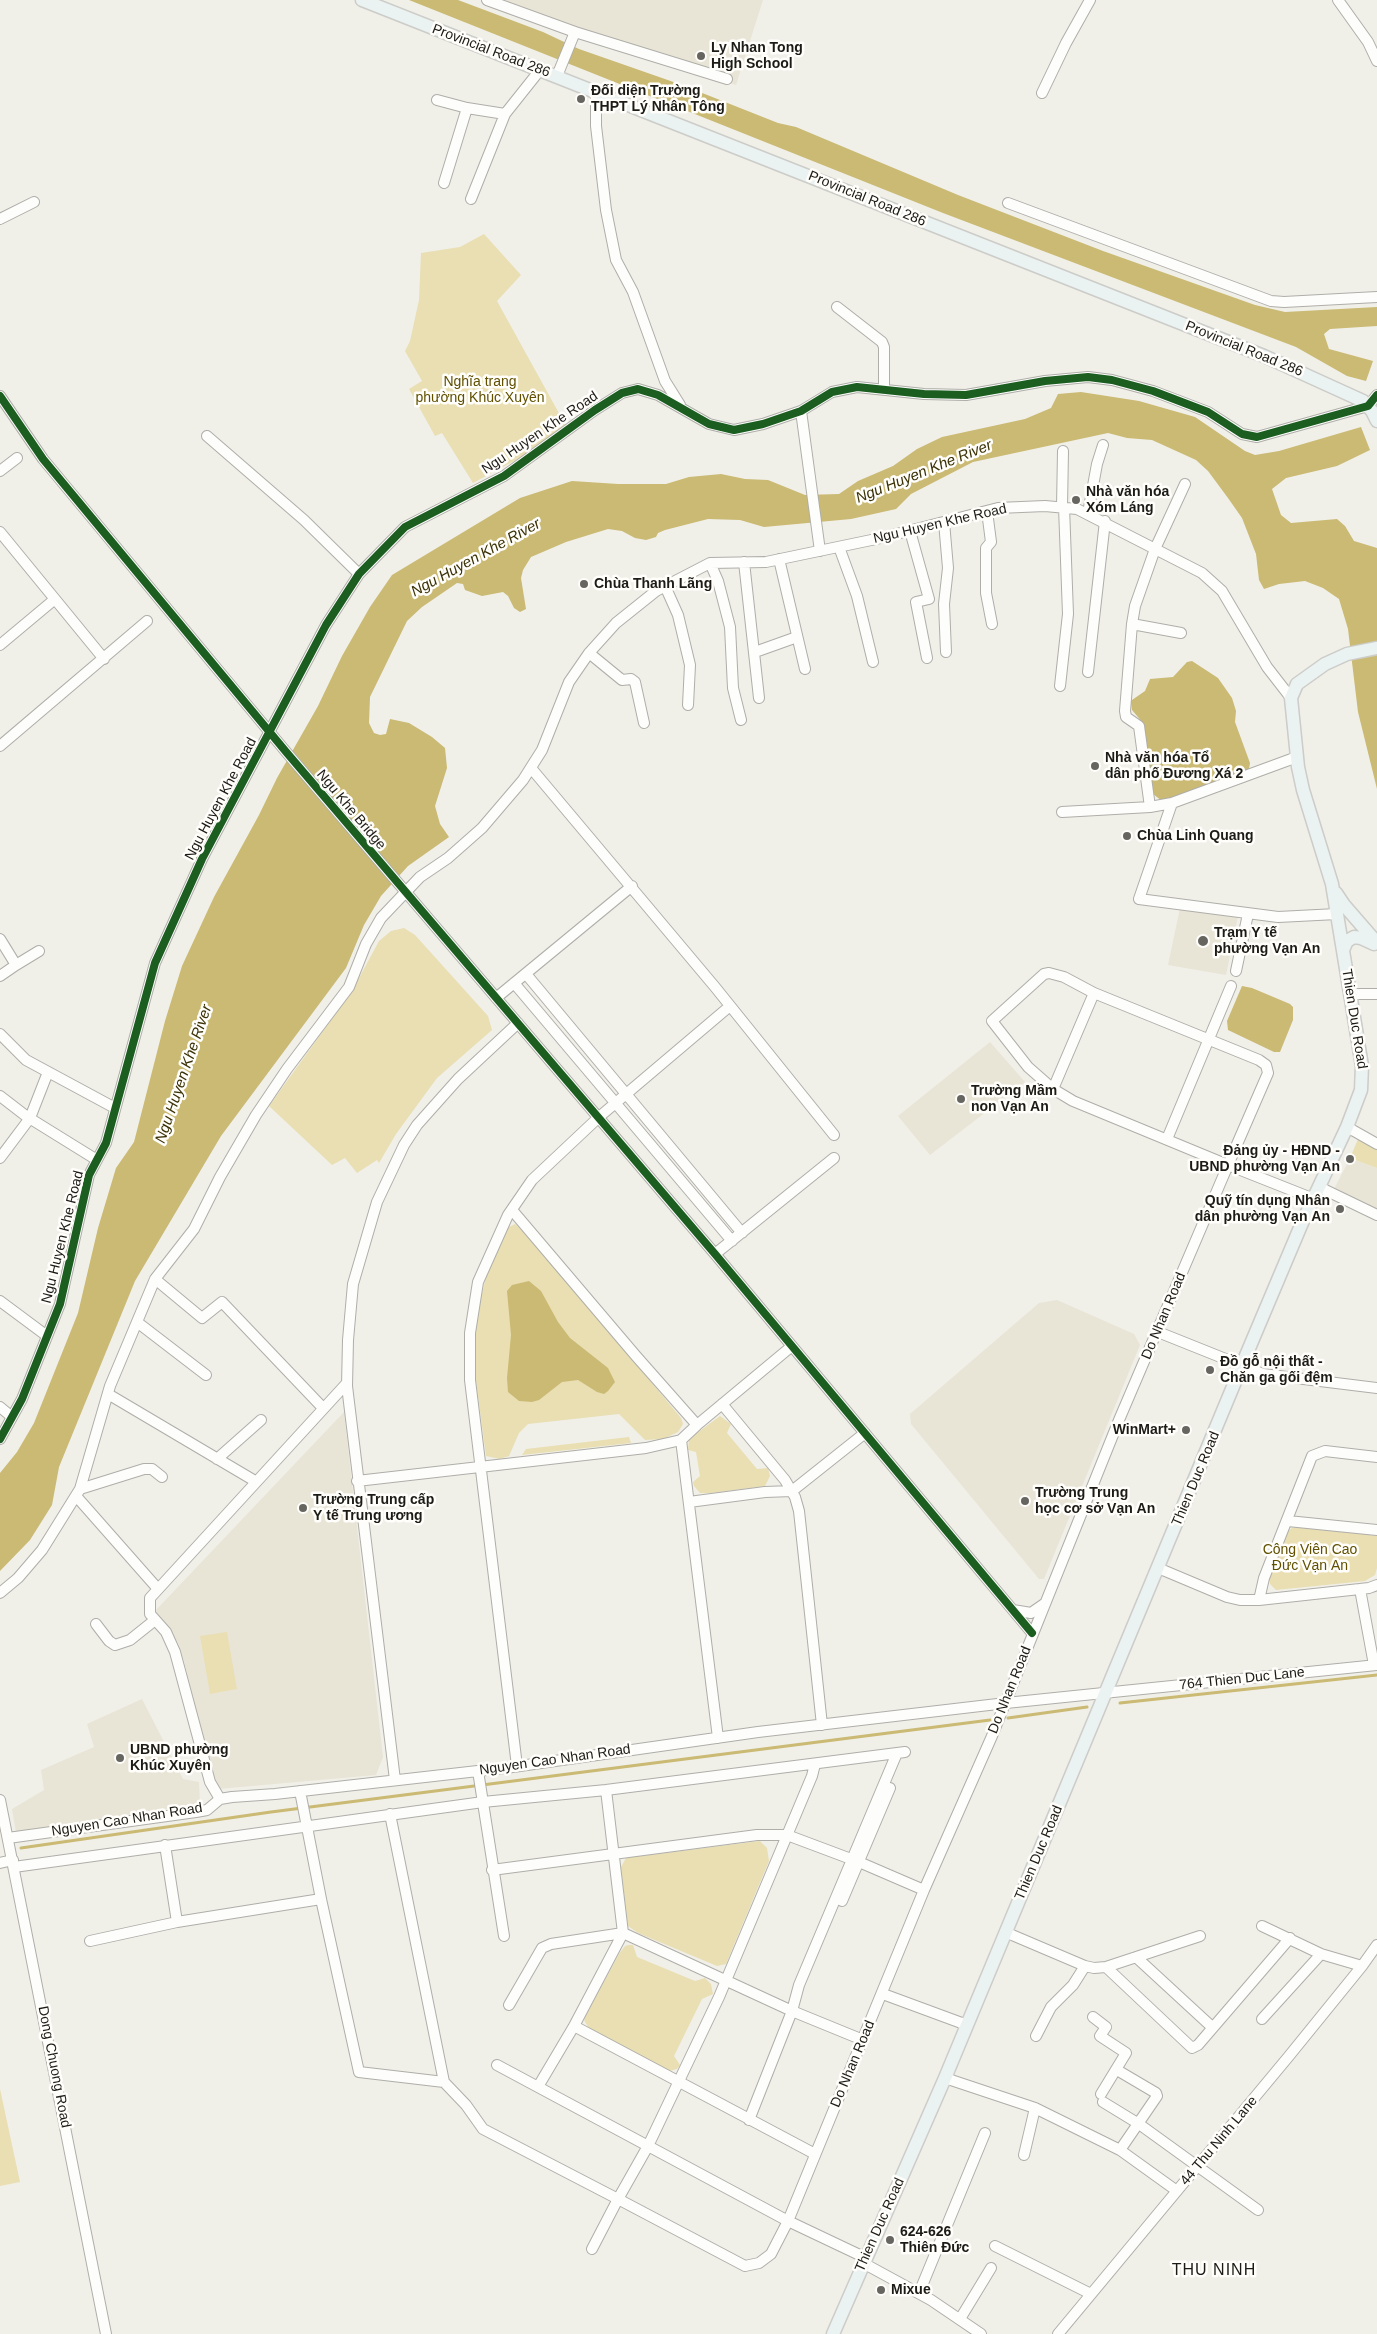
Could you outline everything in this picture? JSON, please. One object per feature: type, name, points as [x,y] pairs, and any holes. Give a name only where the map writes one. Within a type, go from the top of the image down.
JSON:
[{"type":"main road","name":"Provincial Road 286","points":[[362,0],[540,70],[558,73],[596,92],[1264,356],[1318,379],[1362,401],[1368,406]]},
{"type":"main road","points":[[1368,406],[1377,421]]},
{"type":"main road","points":[[1290,698],[1293,688],[1333,659],[1377,648]]},
{"type":"main road","name":"Thien Duc Road","points":[[833,2334],[945,2078],[1242,1365],[1316,1193],[1347,1127],[1361,1090],[1363,1074],[1332,884],[1311,821],[1297,757],[1290,698]]},
{"type":"main road","points":[[1332,884],[1344,905],[1377,945]]},
{"type":"main road","points":[[1343,950],[1347,941],[1354,937],[1377,945]]},
{"type":"street","points":[[487,0],[573,36],[727,79]]},
{"type":"street","points":[[1042,93],[1066,43],[1090,0]]},
{"type":"street","points":[[1338,0],[1368,42],[1377,61]]},
{"type":"street","points":[[558,73],[573,36]]},
{"type":"street","points":[[471,199],[505,114],[540,70]]},
{"type":"street","points":[[596,92],[596,126],[606,210],[616,260],[633,292],[665,381],[681,407]]},
{"type":"street","points":[[437,100],[466,108],[505,114]]},
{"type":"street","points":[[444,183],[466,108]]},
{"type":"street","points":[[0,219],[34,202]]},
{"type":"street","points":[[1008,203],[1271,301],[1284,302],[1377,296]]},
{"type":"street","points":[[838,307],[882,342],[884,347],[884,389]]},
{"type":"street","name":"Ngu Huyen Khe Road","points":[[0,1439],[12,1417],[60,1304],[89,1175],[106,1143],[155,963],[202,859],[271,733],[326,625],[358,574],[405,527],[504,476],[622,393],[638,389],[658,395],[709,424],[734,430],[763,424],[801,411],[832,392],[857,387],[924,394],[966,395],[1074,377],[1112,380],[1153,390],[1216,416],[1242,434],[1257,437],[1368,406]]},
{"type":"street","points":[[1368,406],[1377,395]]},
{"type":"street","name":"Ngu Khe Bridge","points":[[0,396],[43,459],[287,753],[396,883],[715,1254],[1032,1633]]},
{"type":"street","points":[[801,411],[820,546]]},
{"type":"street","points":[[207,436],[304,520],[358,574]]},
{"type":"street","points":[[1088,513],[1097,464],[1104,445]]},
{"type":"street","points":[[1060,686],[1068,614],[1063,507],[1063,451]]},
{"type":"street","points":[[0,472],[17,458]]},
{"type":"street","points":[[1150,807],[1139,726],[1126,716],[1125,711],[1132,624],[1134,606],[1155,549],[1185,484]]},
{"type":"street","name":"Ngu Huyen Khe Road","points":[[0,1593],[18,1578],[42,1550],[78,1493],[108,1394],[155,1279],[194,1229],[220,1177],[256,1115],[287,1068],[349,987],[366,944],[381,918],[420,877],[448,858],[482,828],[523,780],[542,750],[569,682],[589,653],[637,605],[665,586],[710,563],[779,559],[820,546],[839,547],[998,508],[1063,507],[1077,509],[1105,521],[1202,573],[1222,591],[1267,667],[1290,698]]},
{"type":"street","points":[[987,511],[991,542],[986,548],[986,593],[992,624]]},
{"type":"street","points":[[1088,672],[1105,521]]},
{"type":"street","points":[[944,522],[948,568],[944,604],[946,652]]},
{"type":"street","points":[[910,531],[929,599],[916,602],[927,658]]},
{"type":"street","points":[[0,532],[104,659]]},
{"type":"street","points":[[839,547],[857,596],[873,662]]},
{"type":"street","points":[[779,559],[805,669]]},
{"type":"street","points":[[744,562],[759,698]]},
{"type":"street","points":[[710,563],[718,581],[730,627],[733,688],[741,720]]},
{"type":"street","points":[[665,586],[678,615],[690,665],[688,705]]},
{"type":"street","points":[[0,645],[55,599]]},
{"type":"street","points":[[0,746],[147,621]]},
{"type":"street","points":[[1132,624],[1181,633]]},
{"type":"street","points":[[755,652],[798,637]]},
{"type":"street","points":[[589,653],[622,680],[633,680],[639,693],[644,723]]},
{"type":"street","points":[[1062,812],[1150,807],[1172,803],[1297,757]]},
{"type":"street","points":[[531,768],[632,886],[834,1135]]},
{"type":"street","points":[[1172,803],[1138,900],[1278,918],[1337,914]]},
{"type":"street","points":[[496,998],[632,886]]},
{"type":"street","points":[[1236,971],[1248,914]]},
{"type":"street","points":[[0,939],[16,964]]},
{"type":"street","points":[[0,976],[39,951]]},
{"type":"street","points":[[1210,1040],[1094,993],[1064,977],[1048,972],[992,1021],[1028,1067],[1053,1088],[1073,1100],[1228,1165],[1377,1215]]},
{"type":"street","points":[[526,974],[742,1233]]},
{"type":"street","points":[[514,983],[732,1241]]},
{"type":"street","points":[[1167,1139],[1231,986]]},
{"type":"street","points":[[1053,1088],[1094,993]]},
{"type":"street","points":[[1350,994],[1377,994]]},
{"type":"street","points":[[517,1766],[470,1380],[470,1334],[478,1282],[512,1210],[532,1180],[599,1117],[730,1006]]},
{"type":"street","points":[[395,1780],[347,1383],[348,1340],[353,1284],[366,1232],[384,1184],[404,1145],[430,1110],[458,1079],[518,1023]]},
{"type":"street","points":[[0,1034],[26,1060],[115,1108]]},
{"type":"street","name":"Do Nhan Road","points":[[618,2199],[745,2266],[759,2263],[771,2254],[788,2221],[924,1890],[1006,1703],[1032,1633],[1268,1069],[1259,1060],[1210,1040]]},
{"type":"street","points":[[0,1158],[30,1118],[48,1072]]},
{"type":"street","points":[[0,1096],[30,1118],[97,1160]]},
{"type":"street","points":[[1347,1127],[1377,1144]]},
{"type":"street","points":[[715,1254],[834,1158]]},
{"type":"street","points":[[512,1210],[697,1425]]},
{"type":"street","points":[[155,1279],[202,1318],[222,1302],[323,1408]]},
{"type":"street","points":[[0,1301],[47,1336]]},
{"type":"street","points":[[137,1322],[206,1375]]},
{"type":"street","points":[[1158,1332],[1268,1375],[1377,1388]]},
{"type":"street","points":[[358,1481],[646,1448],[681,1440],[792,1346]]},
{"type":"street","points":[[220,1799],[210,1782],[175,1652],[166,1632],[150,1614],[150,1598],[255,1481],[347,1383]]},
{"type":"street","points":[[108,1394],[255,1481]]},
{"type":"street","points":[[722,1404],[792,1491],[799,1511],[822,1725]]},
{"type":"street","points":[[0,1407],[12,1417]]},
{"type":"street","points":[[217,1459],[261,1420]]},
{"type":"street","points":[[689,1502],[765,1492],[792,1491],[865,1432]]},
{"type":"street","points":[[681,1440],[718,1738]]},
{"type":"street","points":[[1259,1600],[1264,1578],[1312,1456],[1325,1451],[1377,1458]]},
{"type":"street","points":[[158,1588],[78,1493],[144,1469],[152,1469],[162,1477]]},
{"type":"street","points":[[1288,1521],[1377,1530]]},
{"type":"street","points":[[1158,1568],[1227,1597],[1240,1600],[1259,1600],[1360,1589],[1377,1585]]},
{"type":"street","points":[[1360,1589],[1376,1665]]},
{"type":"street","points":[[1013,1610],[1031,1613],[1045,1603]]},
{"type":"street","points":[[96,1624],[109,1641],[115,1645],[130,1640],[155,1620]]},
{"type":"street","name":"764 Thien Duc Lane","points":[[1106,1693],[1376,1665]]},
{"type":"street","name":"Nguyen Cao Nhan Road","points":[[9,1842],[207,1810],[220,1799],[300,1795],[395,1780],[479,1774],[517,1766],[718,1738],[1006,1703],[1106,1693]]},
{"type":"street","points":[[0,1863],[165,1845],[306,1823],[482,1801],[606,1790],[901,1753],[855,1861],[806,1987],[792,2011],[749,2120]]},
{"type":"street","points":[[592,2249],[648,2146],[678,2083],[788,1835],[815,1764]]},
{"type":"street","points":[[479,1774],[492,1870],[504,1936]]},
{"type":"street","points":[[539,2085],[574,2026],[623,1933],[606,1790]]},
{"type":"street","points":[[300,1795],[359,2072],[444,2082]]},
{"type":"street","name":"Dong Chuong Road","points":[[0,1800],[106,2334]]},
{"type":"street","points":[[390,1814],[444,2082],[466,2105],[483,2128],[618,2199]]},
{"type":"street","points":[[492,1870],[757,1835],[788,1835],[924,1890]]},
{"type":"street","points":[[165,1845],[176,1922]]},
{"type":"street","points":[[90,1941],[176,1922],[321,1899]]},
{"type":"street","points":[[1262,1926],[1321,1954],[1362,1966]]},
{"type":"street","points":[[1005,1932],[1084,1966],[1106,1967],[1200,1936]]},
{"type":"street","points":[[508,2005],[542,1948],[551,1944],[623,1933],[792,2011],[863,2040]]},
{"type":"street","points":[[1106,1967],[1192,2048],[1198,2045],[1290,1938]]},
{"type":"street","name":"44 Thu Ninh Lane","points":[[1058,2334],[1362,1966],[1377,1945]]},
{"type":"street","points":[[1262,2019],[1321,1954]]},
{"type":"street","points":[[1136,1957],[1212,2027]]},
{"type":"street","points":[[1036,2036],[1051,2007],[1073,1985],[1084,1966]]},
{"type":"street","points":[[882,1994],[967,2025]]},
{"type":"street","points":[[1093,2017],[1106,2027],[1100,2036],[1126,2053],[1102,2098],[1258,2210]]},
{"type":"street","points":[[574,2026],[678,2083],[815,2154]]},
{"type":"street","points":[[497,2064],[864,2260],[919,2293],[981,2334]]},
{"type":"street","points":[[1117,2070],[1156,2094],[1156,2100],[1120,2150]]},
{"type":"street","points":[[945,2078],[1035,2108],[1120,2150],[1177,2191]]},
{"type":"street","points":[[1024,2155],[1035,2108]]},
{"type":"street","points":[[919,2293],[985,2134]]},
{"type":"street","points":[[994,2246],[1091,2294]]},
{"type":"street","points":[[960,2319],[991,2268]]},
{"type":"shaded area","name":"Ly Nhan Tong High School","points":[[502,0],[763,0],[736,85]]},
{"type":"shaded area","name":"Trạm Y tế phường Vạn An","points":[[1180,908],[1238,916],[1226,975],[1168,965]]},
{"type":"shaded area","name":"Trường Mầm non Vạn An","points":[[990,1042],[1025,1082],[930,1155],[898,1116]]},
{"type":"shaded area","points":[[1350,1158],[1377,1168],[1377,1211],[1333,1191]]},
{"type":"shaded area","name":"Trường Trung học cơ sở Vạn An","points":[[1057,1300],[1134,1334],[1140,1345],[1044,1579],[1039,1579],[911,1424],[910,1414],[1039,1303]]},
{"type":"shaded area","name":"Trường Trung cấp Y tế Trung ương","points":[[344,1412],[383,1757],[376,1775],[218,1789],[214,1785],[178,1643],[156,1610]]},
{"type":"shaded area","name":"UBND phường Khúc Xuyên","points":[[142,1699],[183,1779],[199,1782],[200,1804],[16,1832],[12,1809],[44,1790],[41,1770],[94,1747],[87,1724]]},
{"type":"green space","name":"Nghĩa trang phường Khúc Xuyên","points":[[484,234],[521,275],[497,301],[566,426],[527,454],[473,483],[442,433],[435,436],[409,389],[422,381],[405,351],[410,341],[419,300],[421,253],[460,247]]},
{"type":"green space","points":[[404,928],[415,935],[488,1016],[492,1030],[437,1078],[396,1134],[379,1163],[377,1160],[357,1173],[345,1158],[332,1165],[269,1106],[352,991],[379,941],[391,931]]},
{"type":"green space","points":[[1358,1139],[1377,1148],[1377,1168],[1350,1158]]},
{"type":"green space","points":[[515,1224],[535,1243],[681,1418],[683,1424],[678,1432],[663,1439],[645,1440],[619,1414],[528,1424],[519,1433],[509,1456],[500,1459],[486,1456],[476,1381],[476,1330],[479,1306],[489,1265],[507,1228]]},
{"type":"green space","points":[[720,1416],[731,1424],[727,1433],[757,1469],[768,1468],[770,1476],[765,1486],[700,1493],[694,1486],[693,1482],[700,1476],[696,1452],[688,1450],[689,1439]]},
{"type":"green space","points":[[629,1437],[631,1443],[522,1455],[526,1449]]},
{"type":"green space","name":"Công Viên Cao Đức Vạn An","points":[[1301,1526],[1377,1536],[1377,1568],[1375,1575],[1365,1581],[1276,1590],[1270,1584],[1269,1578],[1288,1531]]},
{"type":"green space","points":[[227,1632],[237,1689],[210,1694],[200,1636]]},
{"type":"green space","points":[[760,1841],[767,1848],[769,1861],[726,1964],[717,1966],[638,1933],[628,1926],[621,1867],[626,1858]]},
{"type":"green space","points":[[633,1945],[637,1957],[695,1981],[705,1978],[711,1984],[713,1994],[702,1999],[674,2056],[680,2065],[677,2069],[669,2071],[589,2028],[585,2022],[584,2019],[619,1954],[625,1946]]},
{"type":"green space","points":[[0,2089],[20,2182],[0,2186]]},
{"type":"water","points":[[409,0],[458,0],[543,32],[579,49],[682,85],[778,123],[796,127],[958,195],[1103,251],[1255,305],[1285,312],[1377,307],[1377,326],[1330,329],[1324,334],[1329,349],[1373,361],[1366,381],[1347,376],[1296,347],[943,213]]},
{"type":"water","name":"Ngu Huyen Khe River","points":[[1081,392],[1139,401],[1195,417],[1245,451],[1255,455],[1279,451],[1361,427],[1370,450],[1337,466],[1286,478],[1272,489],[1281,515],[1291,523],[1337,519],[1345,526],[1354,541],[1377,548],[1377,789],[1358,712],[1348,629],[1339,599],[1323,588],[1305,581],[1279,584],[1264,589],[1259,580],[1256,554],[1242,518],[1208,471],[1196,460],[1152,440],[1127,438],[1108,433],[973,462],[911,494],[896,509],[851,519],[764,527],[740,520],[708,519],[665,530],[658,533],[656,537],[646,540],[635,538],[622,531],[608,529],[566,542],[531,557],[523,570],[521,578],[526,609],[520,612],[514,608],[508,596],[503,592],[482,596],[465,590],[463,584],[457,583],[422,607],[407,621],[370,697],[369,723],[374,733],[380,735],[386,734],[390,719],[409,723],[432,737],[445,748],[447,768],[435,806],[440,824],[449,837],[408,866],[381,896],[364,925],[346,968],[221,1136],[135,1281],[59,1467],[52,1505],[30,1540],[0,1571],[0,1473],[17,1452],[34,1423],[78,1313],[98,1228],[116,1168],[134,1142],[165,1021],[182,966],[214,897],[277,778],[318,706],[342,656],[370,607],[392,575],[520,498],[572,481],[618,484],[666,484],[689,477],[721,474],[745,479],[768,480],[805,495],[839,494],[858,481],[893,466],[917,449],[942,437],[1025,419],[1051,408],[1058,394]]},
{"type":"water","points":[[1192,661],[1218,678],[1232,698],[1236,711],[1235,722],[1250,763],[1249,769],[1246,773],[1162,801],[1153,794],[1143,723],[1132,710],[1131,702],[1145,691],[1150,679],[1173,677],[1187,662]]},
{"type":"water","points":[[1242,986],[1252,988],[1293,1007],[1293,1020],[1280,1052],[1274,1052],[1228,1030],[1227,1021]]},
{"type":"water","points":[[529,1281],[541,1291],[558,1322],[570,1338],[608,1368],[615,1382],[604,1394],[597,1392],[578,1380],[562,1382],[539,1400],[532,1402],[519,1401],[508,1392],[507,1378],[511,1335],[507,1291],[512,1285]]},
{"type":"waterway","points":[[1120,1703],[1377,1675]]},
{"type":"waterway","points":[[1008,1718],[1087,1707]]},
{"type":"waterway","points":[[21,1848],[271,1812],[990,1720]]},
{"type":"cycle path","points":[[0,1439],[22,1399],[60,1304],[89,1175],[106,1143],[155,963],[202,859],[326,625],[359,574],[405,527],[504,476],[595,410],[622,393],[638,389],[658,395],[709,424],[734,430],[763,424],[801,411],[832,392],[857,387],[924,394],[966,395],[1045,381],[1088,377],[1112,380],[1153,391],[1208,412],[1242,434],[1257,437],[1368,406],[1377,395]]},
{"type":"cycle path","points":[[0,396],[43,459],[287,753],[715,1254],[1032,1633]]},
{"type":"place","name":"Ly Nhan Tong High School","points":[[701,56]]},
{"type":"place","name":"Đối diện Trường THPT Lý Nhân Tông","points":[[581,99]]},
{"type":"place","name":"Nhà văn hóa Xóm Láng","points":[[1076,500]]},
{"type":"place","name":"Chùa Thanh Lãng","points":[[584,584]]},
{"type":"place","name":"Nhà văn hóa Tổ dân phố Đương Xá 2","points":[[1095,766]]},
{"type":"place","name":"Chùa Linh Quang","points":[[1127,836]]},
{"type":"place","name":"Trạm Y tế phường Vạn An","points":[[1203,941]]},
{"type":"place","name":"Trường Mầm non Vạn An","points":[[961,1099]]},
{"type":"place","name":"Đảng ủy - HĐND - UBND phường Vạn An","points":[[1350,1159]]},
{"type":"place","name":"Quỹ tín dụng Nhân dân phường Vạn An","points":[[1340,1209]]},
{"type":"place","name":"Đồ gỗ nội thất - Chăn ga gối đệm","points":[[1210,1370]]},
{"type":"place","name":"WinMart+","points":[[1186,1430]]},
{"type":"place","name":"Trường Trung học cơ sở Vạn An","points":[[1025,1501]]},
{"type":"place","name":"Trường Trung cấp Y tế Trung ương","points":[[303,1508]]},
{"type":"place","name":"UBND phường Khúc Xuyên","points":[[120,1758]]},
{"type":"place","name":"624-626 Thiên Đức","points":[[890,2240]]},
{"type":"place","name":"Mixue","points":[[881,2290]]},
{"type":"district","name":"THU NINH","points":[[1214,2271]]}]
